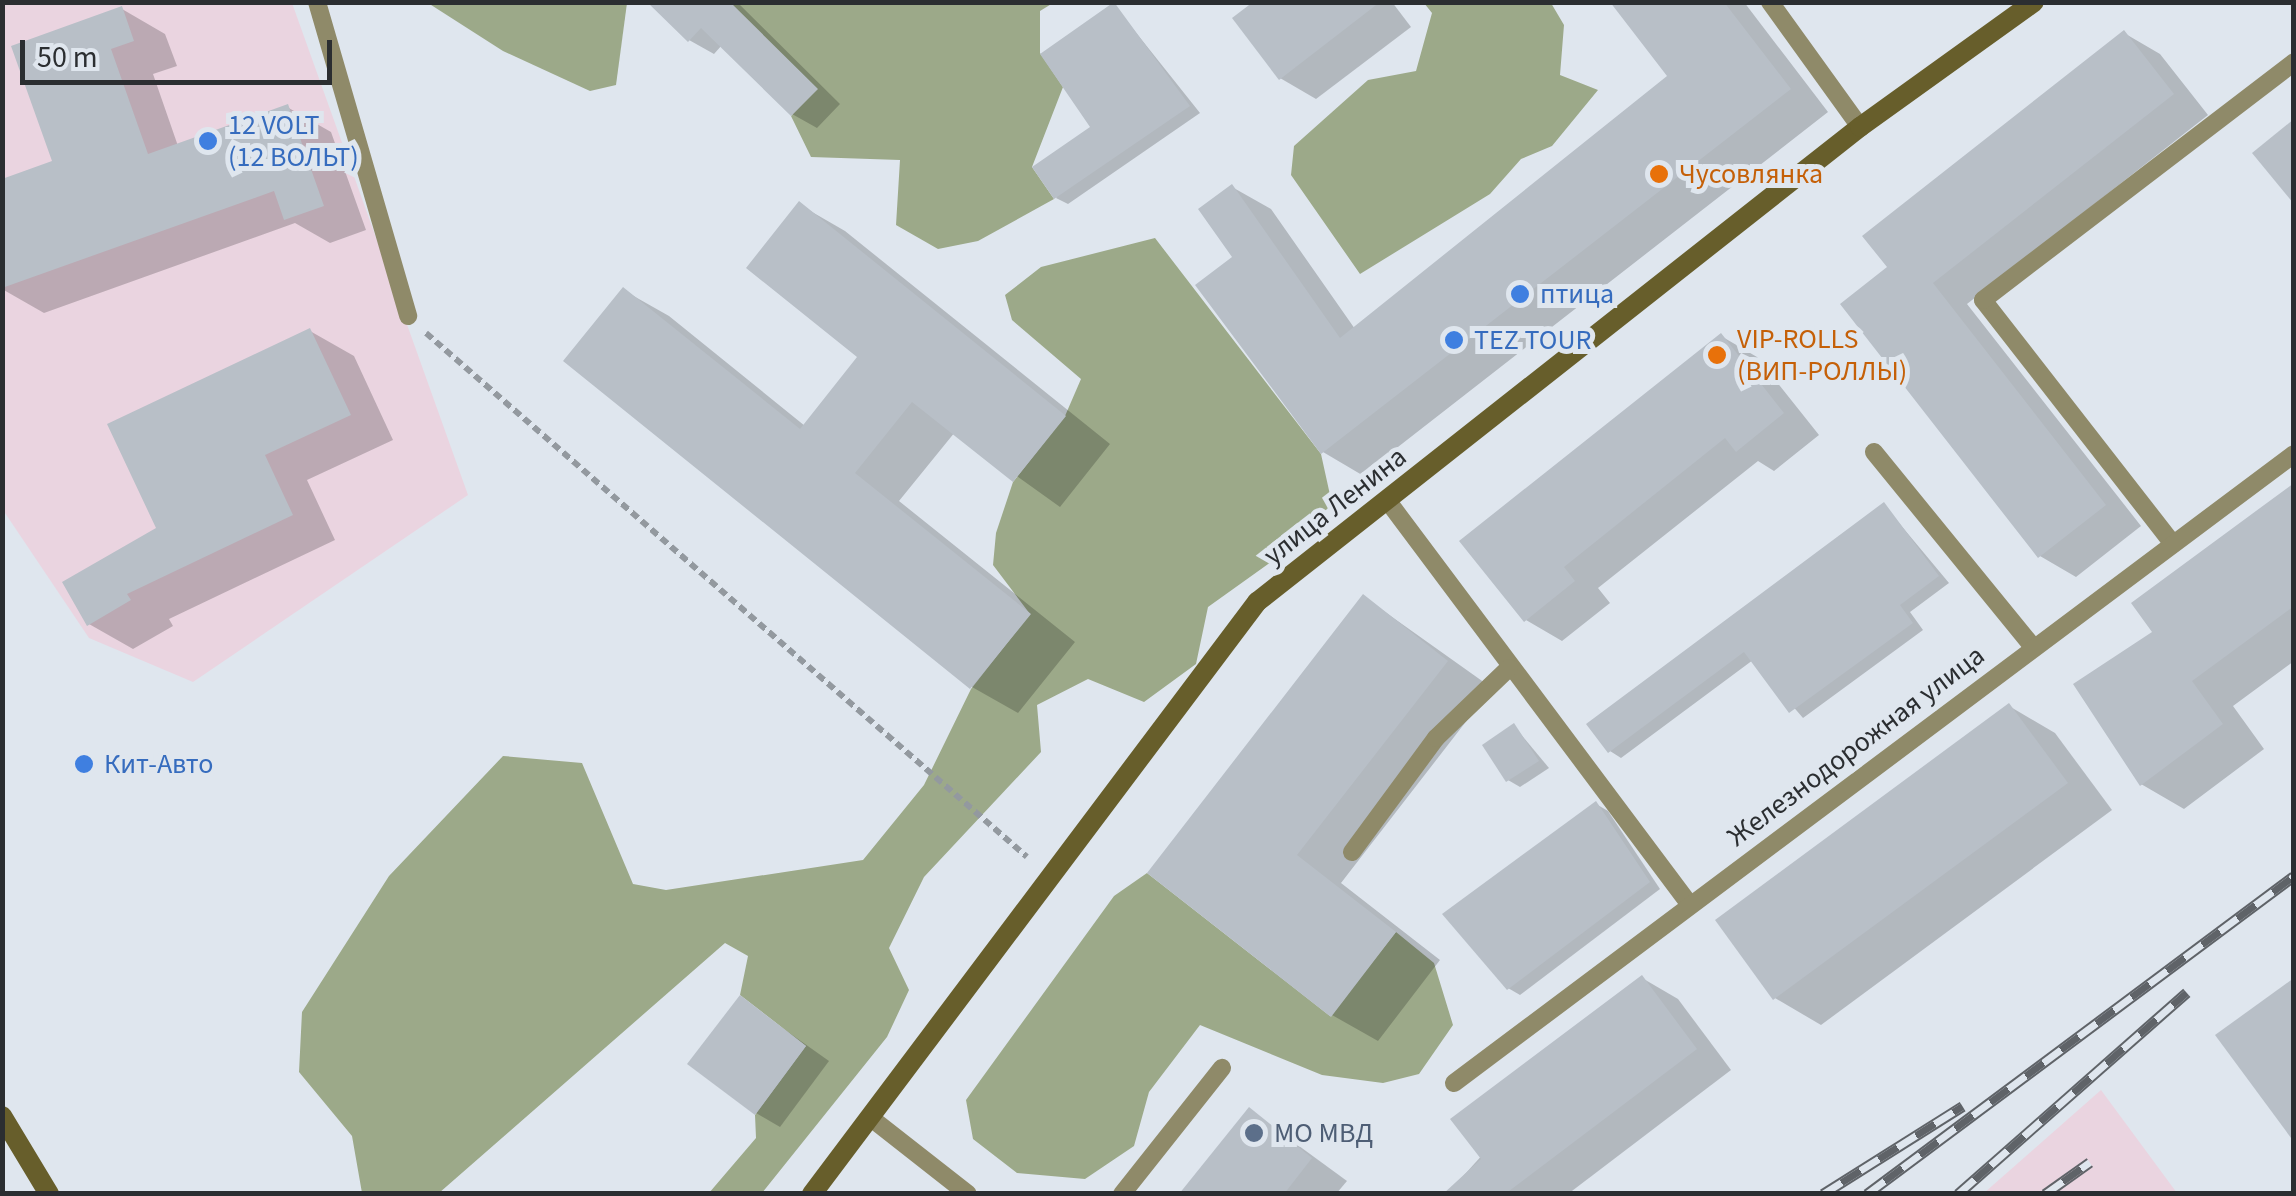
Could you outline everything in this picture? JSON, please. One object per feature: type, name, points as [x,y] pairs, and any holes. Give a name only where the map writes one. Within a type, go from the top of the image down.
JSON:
[{"type":"main road","name":"улица Ленина","points":[[812,1194],[1257,602],[1860,127],[2034,2]]},
{"type":"main road","points":[[2,1116],[49,1194]]},
{"type":"lane","points":[[318,2],[408,316]]},
{"type":"lane","points":[[1770,2],[1860,127]]},
{"type":"lane","points":[[2173,544],[1982,300],[2294,62]]},
{"type":"lane","points":[[1874,452],[2033,647]]},
{"type":"lane","name":"Железнодорожная улица","points":[[1454,1083],[2294,454]]},
{"type":"lane","points":[[1387,500],[1690,905]]},
{"type":"lane","points":[[1352,852],[1436,738],[1510,668]]},
{"type":"lane","points":[[1122,1194],[1222,1068]]},
{"type":"lane","points":[[872,1118],[968,1194]]},
{"type":"path","points":[[408,316],[1050,878]]},
{"type":"shaded area","points":[[2,3],[292,3],[468,495],[193,682],[89,638],[3,510]]},
{"type":"shaded area","points":[[2101,1090],[2177,1193],[1984,1193]]},
{"type":"green space","points":[[428,3],[627,3],[616,85],[590,91],[503,51]]},
{"type":"green space","points":[[730,3],[1053,3],[1040,11],[1040,53],[1063,87],[1032,167],[1054,199],[978,241],[938,249],[896,225],[900,160],[811,157],[791,116],[817,89]]},
{"type":"green space","points":[[1424,3],[1551,3],[1564,25],[1560,75],[1598,90],[1552,146],[1521,159],[1490,194],[1360,274],[1291,175],[1294,146],[1368,80],[1416,71],[1432,13]]},
{"type":"green space","points":[[1155,238],[1321,454],[1332,504],[1282,554],[1208,607],[1196,664],[1144,702],[1088,679],[1037,705],[1041,752],[924,877],[889,948],[909,990],[887,1037],[762,1193],[709,1193],[756,1138],[755,1115],[806,1046],[740,995],[748,956],[725,943],[439,1193],[362,1193],[352,1136],[299,1072],[302,1012],[389,876],[503,756],[582,763],[633,884],[666,890],[863,860],[924,785],[971,689],[1030,614],[993,565],[996,533],[1013,482],[1065,416],[1081,379],[1012,320],[1005,295],[1041,267]]},
{"type":"green space","points":[[1147,873],[1330,1016],[1396,932],[1434,963],[1453,1025],[1419,1074],[1383,1083],[1322,1075],[1200,1025],[1149,1092],[1134,1146],[1085,1179],[1017,1173],[973,1139],[966,1100],[1114,896]]},
{"type":"building","points":[[647,2],[730,2],[818,89],[791,116],[701,28],[688,42]]},
{"type":"building","points":[[1114,2],[1190,106],[1054,199],[1032,167],[1090,127],[1040,54]]},
{"type":"building","points":[[1253,2],[1380,2],[1279,80],[1232,18]]},
{"type":"building","points":[[1610,2],[1724,2],[1791,89],[1321,454],[1195,285],[1232,257],[1198,209],[1232,184],[1340,338],[1667,76]]},
{"type":"building","points":[[122,6],[134,41],[111,49],[148,154],[288,104],[324,206],[284,220],[274,191],[2,288],[2,179],[52,161],[11,46]]},
{"type":"building","points":[[2124,30],[2174,94],[1933,283],[2106,505],[2038,558],[1840,304],[1887,267],[1862,236]]},
{"type":"building","points":[[2294,119],[2294,204],[2252,153]]},
{"type":"building","points":[[799,201],[1066,416],[1013,482],[912,402],[855,473],[1031,614],[970,689],[563,361],[623,287],[800,429],[857,357],[746,268]]},
{"type":"building","points":[[310,328],[351,415],[265,455],[293,515],[127,594],[131,600],[87,626],[62,582],[156,528],[107,424]]},
{"type":"building","points":[[1721,333],[1784,413],[1736,452],[1725,438],[1564,567],[1575,581],[1524,622],[1459,541]]},
{"type":"building","points":[[2294,483],[2294,606],[2192,681],[2223,724],[2140,786],[2073,684],[2152,632],[2131,603]]},
{"type":"building","points":[[1884,502],[1939,576],[1900,605],[1913,623],[1789,713],[1744,652],[1608,753],[1586,724]]},
{"type":"building","points":[[1363,594],[1448,661],[1297,855],[1396,932],[1331,1017],[1147,873]]},
{"type":"building","points":[[2009,703],[2068,783],[1773,1000],[1715,920]]},
{"type":"building","points":[[1514,723],[1539,761],[1506,782],[1482,745]]},
{"type":"building","points":[[1596,801],[1650,882],[1507,990],[1442,914]]},
{"type":"building","points":[[1642,975],[1697,1049],[1505,1194],[1443,1194],[1481,1159],[1450,1119]]},
{"type":"building","points":[[2294,978],[2294,1142],[2215,1035]]},
{"type":"building","points":[[740,995],[806,1046],[755,1115],[687,1064]]},
{"type":"building","name":"МО МВД","points":[[1249,1107],[1312,1158],[1284,1194],[1179,1194]]},
{"type":"railway","points":[[1867,1194],[2294,876]]},
{"type":"railway","points":[[1958,1194],[2187,992]]},
{"type":"railway","points":[[1823,1194],[1963,1106]]},
{"type":"railway","points":[[2045,1194],[2090,1162]]},
{"type":"place","name":"12 VOLT (12 ВОЛЬТ)","points":[[208,141]]},
{"type":"place","name":"Чусовлянка","points":[[1659,174]]},
{"type":"place","name":"птица","points":[[1520,294]]},
{"type":"place","name":"TEZ TOUR","points":[[1454,340]]},
{"type":"place","name":"VIP-ROLLS (ВИП-РОЛЛЫ)","points":[[1717,355]]},
{"type":"place","name":"Кит-Авто","points":[[84,764]]},
{"type":"place","name":"МО МВД","points":[[1254,1133]]}]
